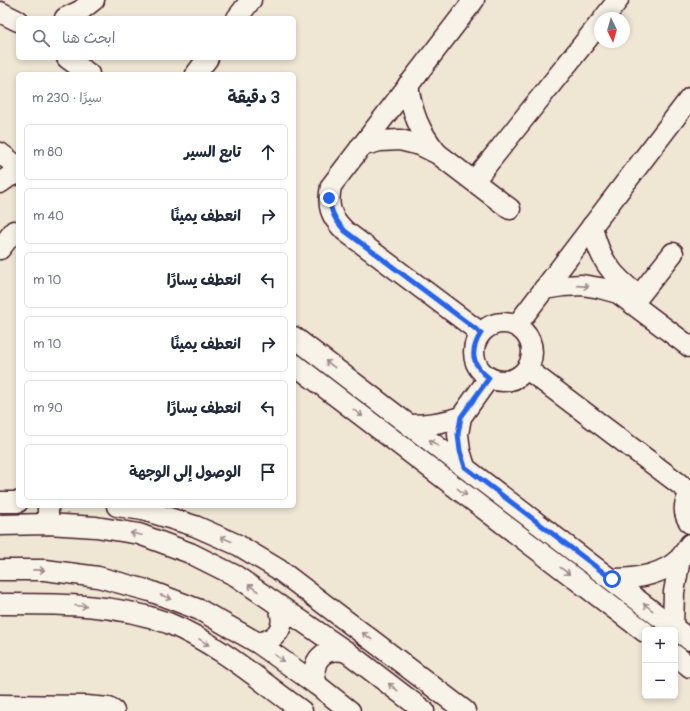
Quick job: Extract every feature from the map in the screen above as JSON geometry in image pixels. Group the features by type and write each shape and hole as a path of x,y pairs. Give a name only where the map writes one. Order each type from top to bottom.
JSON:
{"street":[{"path":"69,16 80,11 95,0"},
{"path":"90,16 95,0"},
{"path":"239,16 251,0"},
{"path":"474,0 331,186 329,198 330,210 336,222 359,242 481,333"},
{"path":"609,12 618,0"},
{"path":"474,181 594,31"},
{"path":"71,60 87,68"},
{"path":"198,72 206,60"},
{"path":"408,85 411,104 417,122 426,139 438,154"},
{"path":"516,326 592,226 684,118 690,98"},
{"path":"361,146 380,140 400,140 420,145 438,154 510,208"},
{"path":"0,153 16,165"},
{"path":"592,226 596,243 603,259 613,274 639,296 690,333"},
{"path":"0,249 11,229"},
{"path":"639,296 672,253"},
{"path":"544,289 582,285 618,293 690,348"},
{"path":"504,323 516,326 527,335 532,348 530,362 527,369 517,378 510,381 496,381 489,378 481,372 475,363 473,352 475,342 481,333 491,325 504,323"},
{"path":"296,339 690,640"},
{"path":"296,366 642,630"},
{"path":"527,369 690,493 685,504 684,511 690,523"},
{"path":"465,467 460,451 458,434 461,417 489,378"},
{"path":"409,425 444,423 461,417"},
{"path":"0,502 16,502"},
{"path":"130,508 143,510 195,526 238,545 278,568 465,711"},
{"path":"0,525 48,515 96,527 139,534 190,553 236,576 347,652 424,711"},
{"path":"612,579 630,579 648,576 664,569 685,551"},
{"path":"673,626 674,592 685,551"},
{"path":"0,570 45,570 98,577 150,591 200,610 258,643 317,685 350,711"},
{"path":"0,604 79,605 118,610 141,615 168,624 199,638 229,657 302,711"},
{"path":"258,643 266,642 274,637 279,630 282,622 282,613 278,605"},
{"path":"317,685 314,676 315,666 320,657 328,652 337,650 347,652"},
{"path":"678,657 690,667"},
{"path":"0,705 86,706 109,708 114,711"}],"route":[{"path":"329,198 330,210 336,222 345,231 481,333 475,342 473,352 475,363 481,372 489,378 461,417 458,434 460,451 465,467 612,579"}]}
